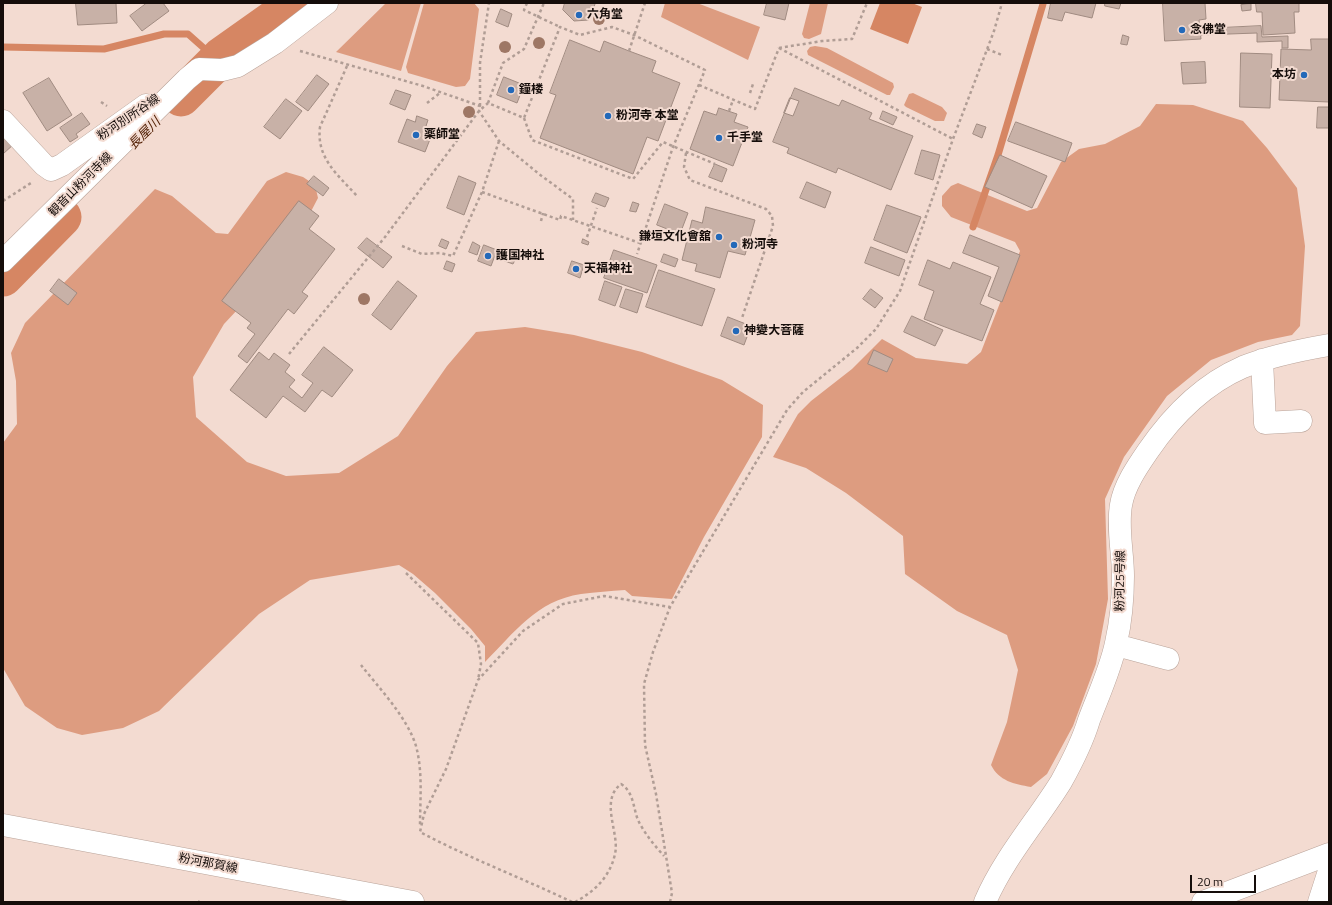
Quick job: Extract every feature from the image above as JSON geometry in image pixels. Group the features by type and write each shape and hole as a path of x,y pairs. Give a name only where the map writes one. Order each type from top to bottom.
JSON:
{"street":[{"name":"粉河別所谷線","path":"51,170 62,165 157,98 176,91 187,78 199,69 222,70 238,66 275,43 327,3"},
{"name":"観音山粉河寺線","path":"3,261 176,91"},
{"path":"3,121 44,165 51,170"},
{"name":"粉河25号線","path":"984,902 1026,831 1061,781 1088,724 1116,645 1121,613 1123,575 1119,516 1121,502 1134,471 1155,440 1197,396 1215,382 1242,368 1262,360 1329,345"},
{"path":"1262,360 1265,423 1301,421"},
{"path":"1116,645 1168,659"},
{"name":"粉河那賀線","path":"3,825 413,902"},
{"path":"1204,902 1227,898 1284,871 1329,854"},
{"path":"1319,902 1329,871"}],"path":[{"path":"489,3 480,63 480,111 499,141 539,174 573,199 573,220"},
{"path":"527,3 524,10 580,35 612,28 634,35 705,70 673,146 637,254"},
{"path":"289,354 386,237 480,111 488,103 503,63 524,49 544,3"},
{"path":"629,51 645,3"},
{"path":"779,48 822,41 852,39 867,3"},
{"path":"670,902 672,893 656,794 645,745 644,684 653,652 670,607 787,410 803,392 857,348 876,329 900,291 953,139 987,49 1002,3"},
{"path":"560,27 524,118 532,140 633,179 663,142 715,164"},
{"path":"275,43 347,66 441,92 480,106"},
{"path":"699,85 755,109 779,48"},
{"path":"779,48 953,139"},
{"path":"987,49 1002,55"},
{"path":"347,66 320,127 319,137 320,148 326,161 358,196"},
{"path":"750,93 753,84"},
{"path":"427,103 441,92"},
{"path":"729,111 733,100"},
{"path":"488,103 524,118"},
{"path":"402,246 422,254 440,253 453,256 482,192 499,141"},
{"path":"686,152 684,167 690,180 766,209 772,216 773,226 742,318"},
{"path":"3,201 51,170"},
{"path":"482,192 560,220 561,216 640,243"},
{"path":"587,237 597,208"},
{"path":"541,221 543,213"},
{"path":"406,573 478,643 481,664 478,680 446,769 424,814 420,832"},
{"path":"478,680 523,631 563,604 604,596 670,607"},
{"path":"361,665 400,716 415,745 419,765 420,832"},
{"path":"420,832 455,851 503,870 574,902 590,894 610,869 615,853 611,806 612,795 616,788 621,784 626,788 632,799 638,821 655,846 665,857"}],"shaded area":[{"path":"386,3 421,3 401,71 336,52"},
{"path":"424,3 474,3 479,9 470,79 465,86 456,87 408,73 406,67"},
{"path":"665,3 697,3 760,27 748,60 661,17"},
{"path":"810,3 828,3 821,34 809,39 804,38 802,34"},
{"path":"880,3 912,3 922,7 908,44 870,29"},
{"path":"815,46 827,48 893,83 894,87 890,95 887,95 808,55 807,51 810,47"},
{"path":"913,93 942,107 947,113 944,121 935,121 906,107 904,105 909,94"},
{"path":"1156,104 1193,105 1243,121 1267,148 1297,188 1305,246 1300,326 1292,335 1258,342 1211,360 1167,396 1124,457 1105,499 1108,599 1096,664 1073,726 1047,774 1031,787 1025,786 1008,781 998,775 991,765 1007,722 1018,670 1007,635 957,611 905,574 903,536 846,493 806,468 773,457 798,414 811,401 852,369 882,339 916,358 967,364 981,352 1020,251 1015,242 951,217 942,206 942,196 951,186 958,183 1027,211 1037,208 1061,162 1079,149 1105,144 1140,126"},
{"path":"286,172 303,177 315,185 318,198 306,221 269,276 224,324 193,377 196,417 247,462 286,476 339,473 398,436 447,366 476,332 525,327 574,335 642,352 722,380 763,405 762,437 704,537 672,599 632,596 625,590 581,594 565,598 551,603 527,619 485,662 485,646 471,629 435,593 413,574 399,565 310,580 259,614 159,711 123,728 82,735 57,728 25,706 3,668 3,443 17,424 16,381 11,353 25,323 155,189 172,196 216,233 228,234 267,181"}],"building":[{"path":"76,3 116,3 117,23 78,25"},
{"path":"147,3 163,3 169,11 142,31 130,16"},
{"name":"六角堂","path":"565,3 595,4 589,20 574,21 563,10"},
{"path":"767,3 789,3 785,20 764,15"},
{"path":"1051,3 1096,3 1092,18 1065,12 1062,21 1048,18"},
{"path":"1105,3 1121,3 1119,9 1105,6"},
{"name":"念佛堂","path":"1163,3 1205,3 1206,19 1199,20 1201,39 1165,41"},
{"path":"1256,3 1299,3 1299,12 1294,12 1295,33 1263,35 1262,12 1257,12"},
{"path":"1251,4 1251,10 1242,11 1241,5"},
{"path":"501,9 512,14 508,27 496,22"},
{"path":"1261,26 1262,37 1288,36 1288,48 1282,48 1282,41 1257,42 1257,33 1201,35 1201,29"},
{"path":"1123,35 1129,37 1127,45 1121,44"},
{"name":"本坊","path":"1311,39 1329,39 1329,102 1279,100 1281,49 1311,50"},
{"name":"粉河寺 本堂","path":"570,40 600,52 604,41 656,61 652,72 680,83 658,141 647,137 633,174 540,138 556,95 550,93"},
{"path":"1241,53 1272,54 1270,108 1240,107"},
{"path":"1205,62 1206,83 1183,84 1181,63"},
{"path":"317,75 329,84 308,111 296,102"},
{"name":"鐘楼","path":"504,77 524,85 517,103 497,95"},
{"path":"49,78 72,115 47,131 23,93"},
{"path":"795,88 839,106 842,100 872,113 869,119 913,136 891,190 838,168 836,173 787,153 789,148 773,142"},
{"path":"396,90 411,95 405,110 390,104"},
{"path":"790,98 799,101 793,116 784,113"},
{"path":"286,99 302,111 280,139 264,127"},
{"path":"1318,107 1329,107 1329,128 1317,128"},
{"name":"千手堂","path":"719,108 737,114 734,122 748,127 733,166 690,149 704,111 716,115"},
{"path":"883,111 897,117 893,125 880,119"},
{"path":"82,113 90,124 76,134 78,137 70,142 60,128"},
{"name":"薬師堂","path":"417,116 428,120 426,126 434,129 425,152 398,142 407,119 415,122"},
{"path":"1016,122 1072,143 1065,162 1008,141"},
{"path":"977,124 986,127 982,138 973,134"},
{"path":"3,132 14,144 3,154"},
{"path":"922,150 940,155 933,180 915,174"},
{"path":"1000,155 1047,176 1032,208 985,187"},
{"path":"715,164 727,169 722,182 709,177"},
{"path":"314,176 329,188 323,196 307,184"},
{"path":"459,176 476,183 464,215 447,208"},
{"path":"807,182 831,192 825,208 800,198"},
{"path":"596,193 609,198 605,207 592,202"},
{"path":"299,201 319,216 309,229 335,249 302,292 308,296 294,314 288,309 247,363 238,356 255,334 247,328 251,323 222,301"},
{"path":"633,202 639,204 636,212 630,211"},
{"path":"665,204 688,213 680,234 657,225"},
{"path":"887,205 921,217 907,253 874,240"},
{"name":"鎌垣文化會舘","path":"706,207 755,220 745,255 728,251 720,278 695,271 697,264 682,260 692,220 702,223"},
{"path":"970,235 1020,255 1002,302 988,296 999,267 963,253"},
{"path":"367,238 392,257 383,268 358,248"},
{"path":"442,239 449,242 446,249 439,246"},
{"path":"583,239 589,242 588,245 582,243"},
{"path":"473,242 480,246 477,255 469,252"},
{"name":"護国神社","path":"484,245 497,250 491,266 478,261"},
{"path":"871,247 905,260 899,276 865,263"},
{"path":"614,250 657,265 647,293 604,278"},
{"path":"504,254 516,258 513,264 502,260"},
{"path":"664,254 678,259 675,267 661,262"},
{"path":"928,260 950,269 953,262 991,277 980,304 994,310 982,341 924,319 934,291 919,285"},
{"path":"447,261 455,264 452,272 444,269"},
{"name":"天福神社","path":"572,261 584,265 580,278 568,273"},
{"path":"659,270 715,289 702,326 646,307"},
{"path":"59,279 77,293 68,305 50,291"},
{"path":"398,281 417,296 391,330 372,315"},
{"path":"605,281 622,287 615,306 599,300"},
{"path":"626,289 643,294 637,313 620,307"},
{"path":"871,289 883,298 875,308 863,299"},
{"path":"912,316 943,330 935,346 904,332"},
{"name":"神變大菩薩","path":"728,317 751,326 744,345 721,336"},
{"path":"324,347 353,370 332,397 322,390 305,412 283,396 266,418 230,390 259,352 269,360 274,353 290,365 285,372 295,380 289,387 302,398 313,383 302,375"},
{"path":"874,350 893,359 887,372 868,364"}],"waterway":[{"name":"長屋川","path":"181,97 221,57 297,3"},
{"path":"973,227 998,155 1043,4"},
{"path":"3,47 104,49 164,34 188,34 206,50 221,57"},
{"name":"長屋川","path":"3,277 62,217"}],"place":[{"name":"六角堂","path":"579,15"},
{"name":"念佛堂","path":"1182,30"},
{"name":"本坊","path":"1304,75"},
{"name":"鐘楼","path":"511,90"},
{"name":"粉河寺 本堂","path":"608,116"},
{"name":"薬師堂","path":"416,135"},
{"name":"千手堂","path":"719,138"},
{"name":"鎌垣文化會舘","path":"719,237"},
{"name":"粉河寺","path":"734,245"},
{"name":"護国神社","path":"488,256"},
{"name":"天福神社","path":"576,269"},
{"name":"神變大菩薩","path":"736,331"}]}
